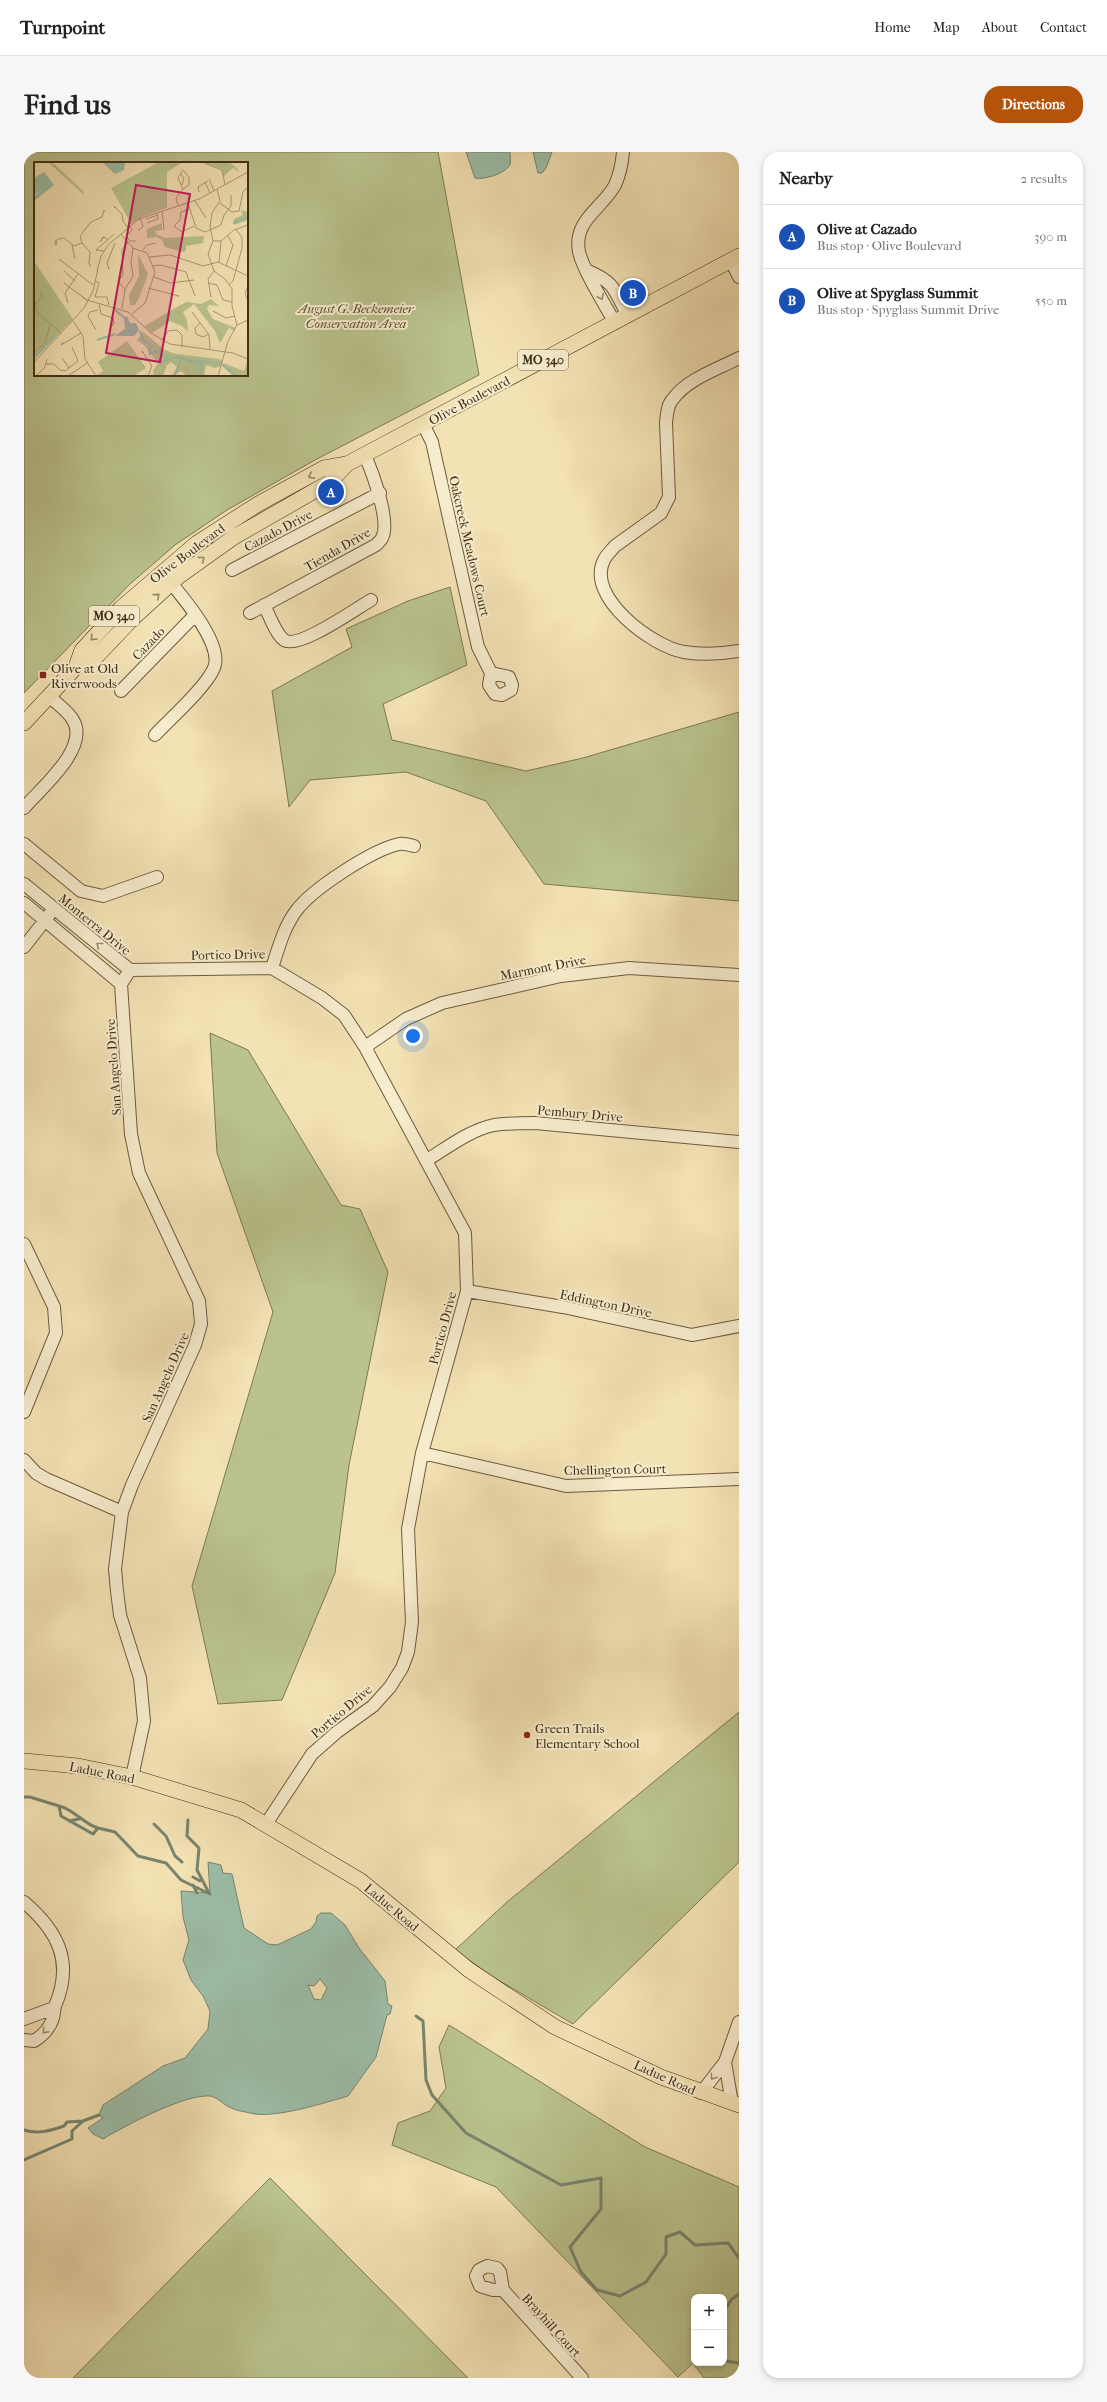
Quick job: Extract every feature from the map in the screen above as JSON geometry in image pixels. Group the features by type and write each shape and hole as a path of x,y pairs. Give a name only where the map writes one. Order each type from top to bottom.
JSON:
{"main road":[{"name":"Olive Boulevard","path":"76,667 82,650 121,608 161,572 197,543 258,504 324,468 347,464 365,456 735,258"},
{"name":"Olive Boulevard","path":"26,718 76,667 94,658 132,619 171,583 234,536 330,482 347,464"},
{"name":"Ladue Road","path":"24,1761 78,1766 132,1777 241,1810 361,1881 469,1970 555,2027 661,2077 701,2093 736,2104"}],"street":[{"path":"614,323 580,252 580,231 584,220 615,184 621,168 623,152"},
{"path":"735,258 739,277"},
{"path":"588,271 604,278 611,284 628,316"},
{"path":"739,358 692,383 672,399 667,410 666,422 669,497 661,514 615,546 603,561 602,576 604,590 617,611 662,645 683,652 704,654 739,651"},
{"name":"Oakcreek Meadows Court","path":"424,424 432,442 478,647 491,673"},
{"name":"Tienda Drive","path":"250,613 376,545 383,537 384,527 380,493 365,456"},
{"name":"Cazado Drive","path":"232,570 380,493"},
{"path":"155,735 208,678 215,666 215,654 209,637 195,615 161,572"},
{"path":"264,605 280,636 284,640 291,642 309,637 371,600"},
{"name":"Cazado","path":"121,691 195,615"},
{"path":"24,808 70,756 78,738 73,719 49,696"},
{"path":"272,968 278,948 295,912 307,900 339,875 381,850 401,843 414,846"},
{"path":"24,844 82,890 103,896 158,877"},
{"name":"Monterra Drive","path":"24,884 130,970 154,970"},
{"path":"24,903 121,984 130,970"},
{"path":"24,947 54,909"},
{"name":"Portico Drive","path":"154,970 272,968 322,998 344,1015 365,1047 428,1160 465,1233 467,1291 422,1453 408,1529 412,1622 408,1652 402,1668 390,1687 373,1706 337,1732 312,1754 266,1824"},
{"name":"Marmont Drive","path":"365,1047 394,1026 442,1003 561,976 629,968 739,975"},
{"name":"San Angelo Drive","path":"121,984 131,1134 137,1162 142,1180 199,1302 201,1324 197,1340 132,1485 122,1512 115,1569 117,1591 120,1615 140,1678 144,1721 132,1777"},
{"name":"Pembury Drive","path":"428,1160 469,1134 493,1125 512,1123 535,1123 739,1142"},
{"path":"24,1244 54,1307 56,1333 24,1412"},
{"name":"Eddington Drive","path":"467,1291 563,1307 692,1335 739,1326"},
{"name":"Chellington Court","path":"422,1453 566,1486 739,1479"},
{"path":"24,1460 36,1473 46,1479 122,1512"},
{"path":"24,1902 54,1934 63,1960 63,1985 54,2008 54,2018 44,2033 34,2041 24,2040"},
{"path":"24,2019 54,2008"},
{"path":"701,2093 725,2062 739,2022"},
{"path":"725,2062 736,2104"},
{"name":"Brayhill Court","path":"503,2290 582,2378"}],"green space":[{"name":"August G. Beckemeier Conservation Area","path":"24,152 438,152 479,375 315,460 227,510 175,545 130,584 24,693"},
{"path":"450,587 467,665 383,704 392,740 526,771 583,758 739,712 739,901 544,884 486,801 406,772 310,780 289,807 272,691 352,647 346,629 408,601"},
{"path":"210,1033 248,1050 341,1205 360,1209 388,1272 349,1465 335,1573 282,1700 218,1704 192,1586 273,1312 217,1153"},
{"path":"739,1712 739,1862 573,2024 493,1977 455,1950 507,1902"},
{"path":"449,2025 645,2147 739,2187 739,2378 704,2378 695,2366 727,2366 727,2294 691,2294 691,2365 678,2377 496,2187 392,2145 398,2123 430,2111 446,2088 439,2047"},
{"path":"270,2178 468,2378 73,2378"}],"shaded area":[{"path":"466,152 510,152 510,165 494,176 475,178"},
{"path":"533,152 552,152 546,168 542,173 538,173"},
{"path":"208,1862 221,1865 223,1873 232,1874 244,1928 268,1944 277,1945 311,1929 316,1922 317,1916 321,1913 331,1913 345,1925 359,1948 385,1981 388,2004 392,2006 390,2014 387,2015 376,2057 348,2096 302,2109 265,2114 255,2114 235,2110 218,2099 210,2096 199,2097 171,2105 126,2126 103,2139 93,2134 88,2128 103,2118 99,2115 103,2105 163,2066 185,2058 208,2029 210,2011 203,1996 191,1980 183,1960 189,1940 183,1917 181,1891 210,1893","holes":["320,1979 327,1988 321,2000 314,1999 308,1985 314,1986"]}],"waterway":[{"path":"24,1797 30,1797 59,1806 61,1816 93,1834 98,1828 115,1832 138,1856 166,1863 181,1880 210,1894"},
{"path":"59,1806 69,1810 98,1828"},
{"path":"69,1821 79,1819"},
{"path":"188,1820 187,1836 199,1848 197,1870 209,1893"},
{"path":"154,1824 166,1836 175,1856 182,1862"},
{"path":"193,1877 200,1881"},
{"path":"193,1885 197,1893"},
{"path":"416,2016 423,2021 426,2080 432,2095 466,2133 561,2185 601,2178 601,2209 570,2247 581,2272 597,2290 620,2296 646,2282 666,2254 666,2237 680,2232 695,2245 728,2243 739,2258"},
{"path":"24,2160 72,2139 72,2131 83,2121 99,2115"},
{"path":"24,2130 34,2132 44,2131 64,2126 67,2122 83,2121"},
{"path":"727,2306 732,2299 739,2294"},
{"path":"727,2361 739,2363"}],"place":[{"name":"Olive at Spyglass Summit","path":"633,293"},
{"name":"Olive at Cazado","path":"331,492"},
{"name":"Olive at Old Riverwoods","path":"43,675"},
{"name":"Green Trails Elementary School","path":"527,1735"}]}
